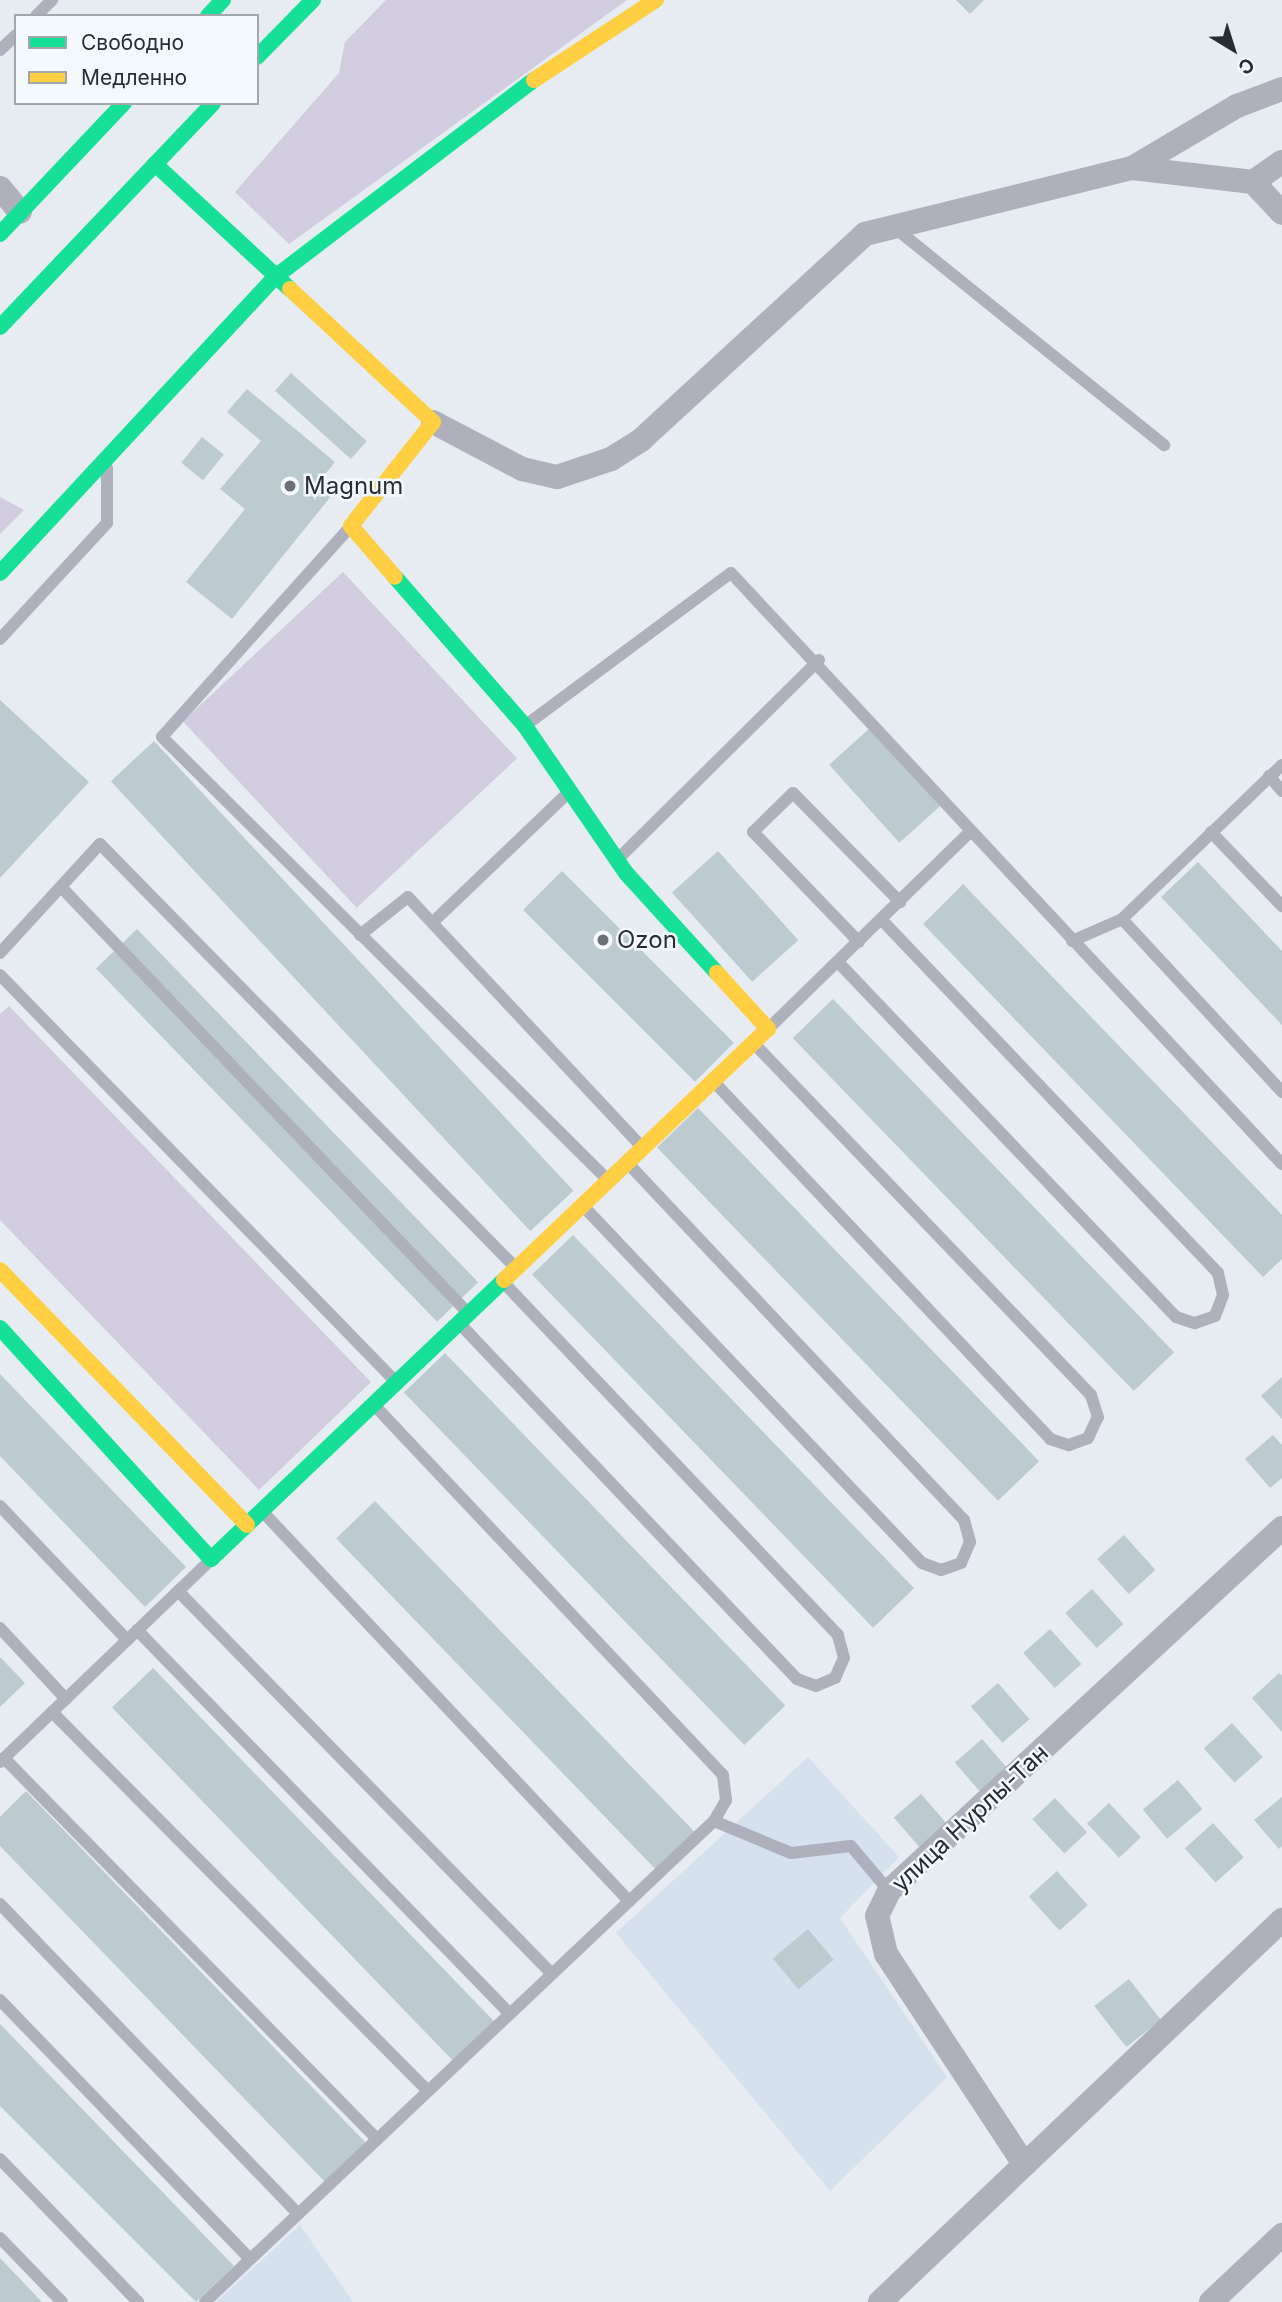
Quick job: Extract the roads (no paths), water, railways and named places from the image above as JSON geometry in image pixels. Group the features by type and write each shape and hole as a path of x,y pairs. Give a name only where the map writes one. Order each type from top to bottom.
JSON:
{"main road":[{"path":"210,14 223,0"},
{"path":"259,55 313,0"},
{"path":"0,573 275,277 524,86 656,0"},
{"path":"0,234 122,105"},
{"path":"0,327 211,105"},
{"path":"0,1328 211,1559 768,1029 617,860 572,790 525,726 351,526 433,422 156,164"},
{"path":"0,1270 247,1525"}],"street":[{"path":"433,422 522,469 557,477 611,459 641,440 865,234 889,224 1132,168 1237,106 1282,89"},
{"path":"1253,182 1282,162"},
{"path":"1132,168 1253,182 1282,213"},
{"path":"0,188 20,212"},
{"name":"улица Нурлы-Тан","path":"1024,2164 886,1954 877,1916 889,1891 1282,1528"},
{"path":"880,2302 1282,1920"},
{"path":"1211,2302 1282,2235"}],"lane":[{"path":"38,14 52,0"},
{"path":"0,50 14,36"},
{"path":"889,224 1164,445"},
{"path":"0,639 107,523 107,458"},
{"path":"351,526 162,737 609,1181"},
{"path":"525,726 731,573 819,660 970,833 1282,1164"},
{"path":"617,860 819,660"},
{"path":"1072,942 1122,919 1282,765"},
{"path":"1269,776 1282,791"},
{"path":"433,922 572,790"},
{"path":"859,942 753,832 793,793 900,902"},
{"path":"1211,832 1282,906"},
{"path":"768,1029 970,833"},
{"path":"0,953 100,844 516,1268"},
{"path":"62,888 797,1679 816,1686 835,1678 844,1658 838,1635 502,1282"},
{"path":"360,935 408,897 643,1148"},
{"path":"1122,919 1282,1092"},
{"path":"838,962 1176,1317 1195,1323 1215,1316 1223,1295 1218,1273 882,920"},
{"path":"0,975 396,1382"},
{"path":"713,1081 1050,1439 1069,1445 1088,1438 1098,1417 1091,1395 753,1043"},
{"path":"583,1206 922,1563 941,1570 961,1563 970,1542 964,1520 628,1163"},
{"path":"205,2302 714,1821 726,1800 723,1775 373,1404"},
{"path":"0,1506 127,1640"},
{"path":"262,1511 629,1901"},
{"path":"211,1559 2,1760 377,2139"},
{"path":"178,1591 552,1974"},
{"path":"0,1628 66,1699"},
{"path":"137,1630 510,2014"},
{"path":"52,1712 428,2091"},
{"path":"714,1821 791,1853 850,1846 889,1891"},
{"path":"0,1904 299,2214"},
{"path":"0,2000 250,2259"},
{"path":"0,2159 138,2302"},
{"path":"0,2238 62,2302"}],"place":[{"name":"Magnum","path":"290,486"},
{"name":"Ozon","path":"603,940"}]}
